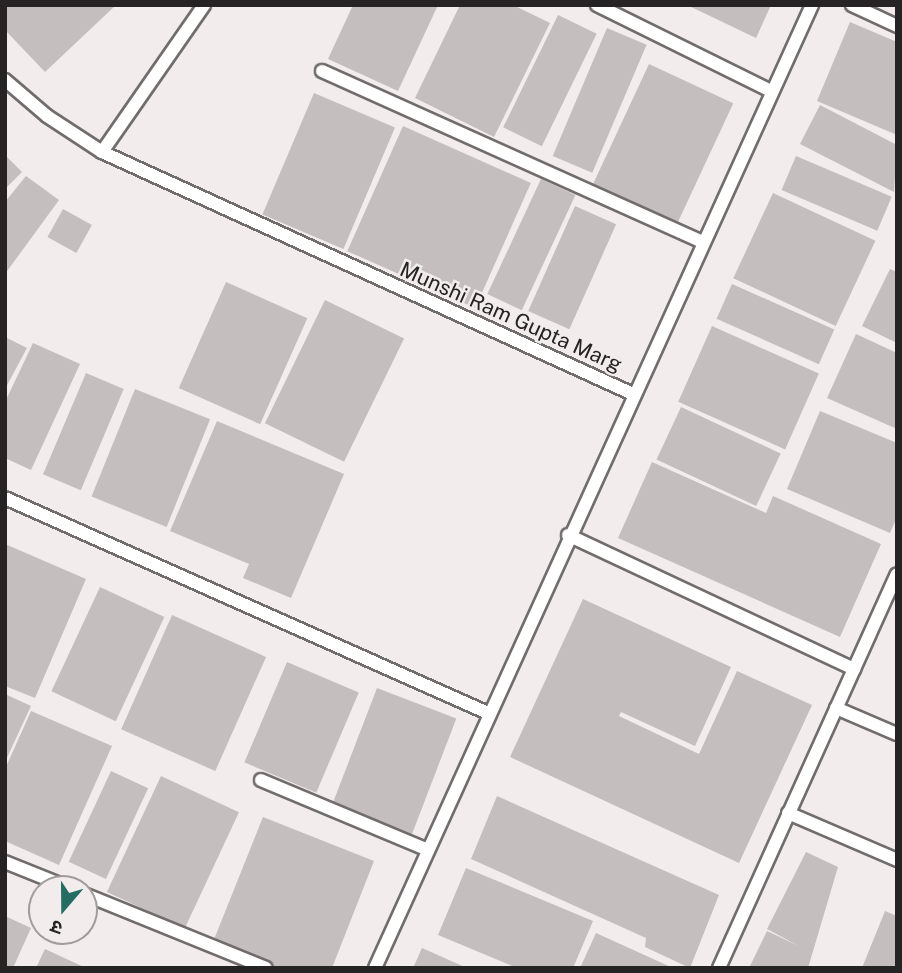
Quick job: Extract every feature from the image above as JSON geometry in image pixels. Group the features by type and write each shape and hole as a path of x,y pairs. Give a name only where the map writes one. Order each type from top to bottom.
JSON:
{"lane":[{"path":"102,152 204,5"},
{"path":"597,5 771,91"},
{"path":"633,394 812,5"},
{"path":"852,5 897,26"},
{"path":"322,71 703,242"},
{"name":"Munshi Ram Gupta Marg","path":"5,80 47,116 102,152 633,394 375,968"},
{"path":"5,498 488,713"},
{"path":"568,534 855,669"},
{"path":"719,968 897,574"},
{"path":"836,708 897,734"},
{"path":"261,779 428,850"},
{"path":"788,813 897,860"},
{"path":"5,862 37,875"},
{"path":"98,900 266,968"}],"building":[{"path":"5,5 116,5 45,72 5,30"},
{"path":"353,5 438,5 398,91 328,59"},
{"path":"460,5 513,5 550,23 494,137 415,98"},
{"path":"687,5 771,5 756,38"},
{"path":"558,15 597,34 542,146 503,127"},
{"path":"850,22 897,42 897,135 817,101"},
{"path":"607,28 647,45 592,173 553,156"},
{"path":"649,64 733,103 678,223 593,184"},
{"path":"314,93 395,127 343,249 262,215"},
{"path":"820,105 897,145 894,192 800,144"},
{"path":"403,126 531,183 475,308 347,251"},
{"path":"5,155 22,172 5,189"},
{"path":"796,156 892,197 877,231 782,190"},
{"path":"26,176 59,200 5,274 5,202"},
{"path":"541,179 575,195 522,310 487,294"},
{"path":"773,193 875,241 836,326 733,278"},
{"path":"575,206 616,224 569,329 528,311"},
{"path":"63,209 92,225 76,253 47,237"},
{"path":"890,269 897,272 897,343 862,326"},
{"path":"226,282 307,318 260,424 179,388"},
{"path":"732,284 834,330 819,364 717,319"},
{"path":"325,300 404,339 344,462 265,423"},
{"path":"712,326 819,374 785,449 678,402"},
{"path":"856,334 897,353 897,429 827,398"},
{"path":"5,337 27,348 5,389"},
{"path":"33,343 80,364 31,470 5,458 5,402"},
{"path":"86,373 124,389 81,490 43,474"},
{"path":"135,389 210,419 167,527 92,497"},
{"path":"681,407 781,453 756,506 656,460"},
{"path":"820,411 897,443 897,517 890,533 787,489"},
{"path":"217,421 344,474 291,598 243,578 249,564 170,531"},
{"path":"652,462 766,513 773,496 881,544 840,637 618,538"},
{"path":"5,544 86,579 35,698 5,686"},
{"path":"100,587 164,617 116,721 51,691"},
{"path":"583,599 731,667 695,746 621,712 619,716 699,754 737,671 812,705 739,863 510,757"},
{"path":"172,615 266,657 215,771 121,729"},
{"path":"287,662 359,692 316,793 244,762"},
{"path":"377,688 456,718 412,834 333,804"},
{"path":"5,694 31,706 5,762"},
{"path":"31,711 112,746 59,865 5,841 5,769"},
{"path":"111,771 148,788 106,879 69,862"},
{"path":"161,776 239,812 185,928 107,892"},
{"path":"497,796 719,895 690,968 645,947 646,938 471,859"},
{"path":"263,817 374,861 332,968 278,968 213,942"},
{"path":"806,852 838,867 808,968 749,968 767,931 799,946 767,929"},
{"path":"466,868 593,921 573,968 517,968 438,935"},
{"path":"885,911 897,916 897,968 862,968"},
{"path":"5,916 28,927 28,935 13,968 5,968"},
{"path":"596,933 673,968 580,968"},
{"path":"422,948 467,968 413,968"},
{"path":"45,949 86,968 36,968"}]}
